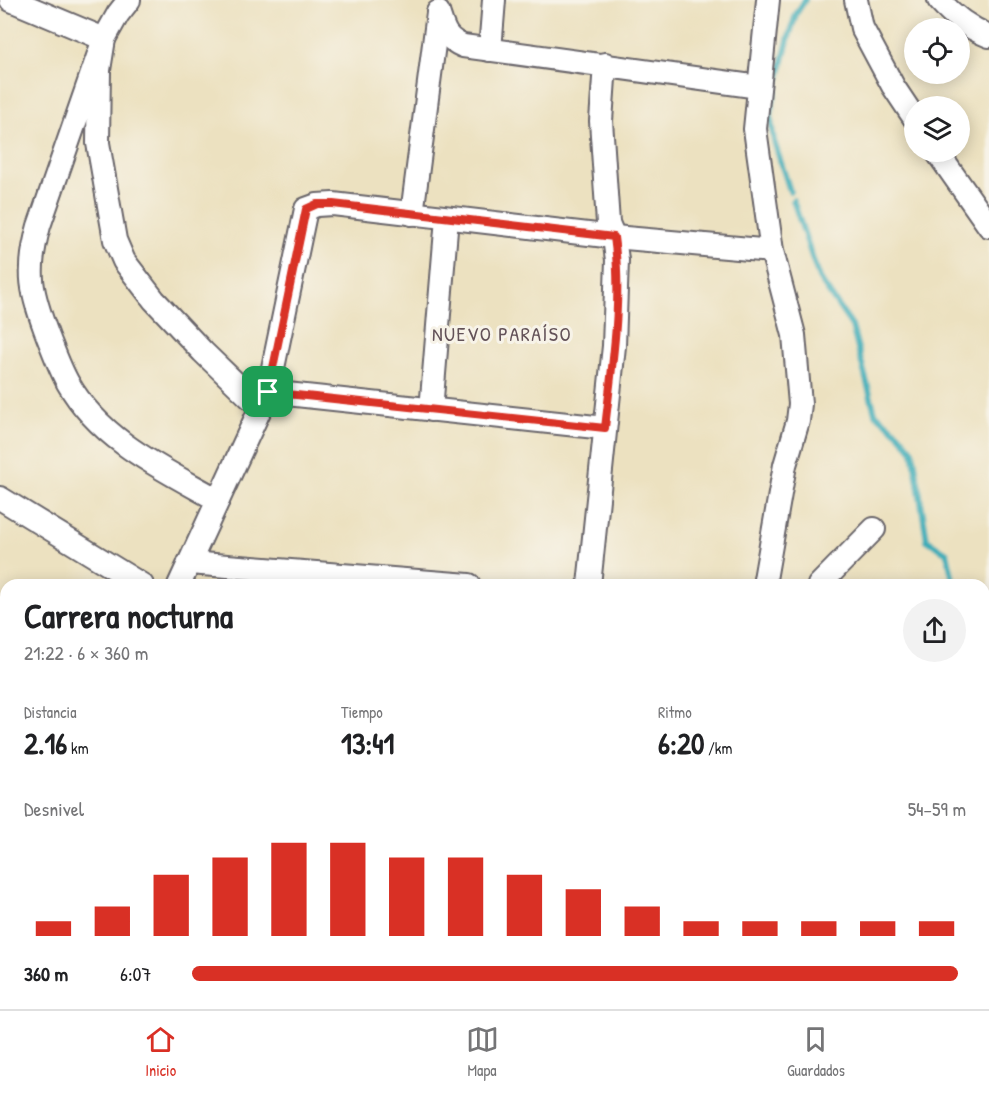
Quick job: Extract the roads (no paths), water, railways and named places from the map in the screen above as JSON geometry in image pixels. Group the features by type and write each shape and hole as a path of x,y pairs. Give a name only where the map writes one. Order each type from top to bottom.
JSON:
{"street":[{"path":"11,0 104,39"},
{"path":"129,0 104,39 39,226 30,270 34,295 39,315 56,357 68,383 85,408 108,432 138,455 218,500"},
{"path":"490,50 494,0"},
{"path":"765,579 785,465 798,422 800,404 794,335 772,251 755,129 768,0"},
{"path":"856,0 862,28 904,102"},
{"path":"939,0 964,24 989,36"},
{"path":"439,6 445,33 453,41 463,46 759,87"},
{"path":"412,214 439,6"},
{"path":"104,39 99,70 98,143 115,240 124,261 154,300 203,352 264,400 431,410 605,428"},
{"path":"590,579 614,346 617,260 614,237 608,223 601,121 605,64"},
{"path":"944,162 989,226"},
{"path":"182,579 264,400 306,209 317,204 333,204 614,237 772,251"},
{"path":"431,410 447,218"},
{"path":"0,498 132,579"},
{"path":"825,579 874,529"},
{"path":"768,558 777,579"},
{"path":"189,563 393,579"}],"waterway":[{"path":"790,191 774,141 770,114 788,40 796,14 805,0"},
{"path":"793,200 819,278 852,326 875,413 898,433 913,451 927,540 947,553 953,579"}],"district":[{"name":"NUEVO PARAÍSO","path":"502,333"}]}
